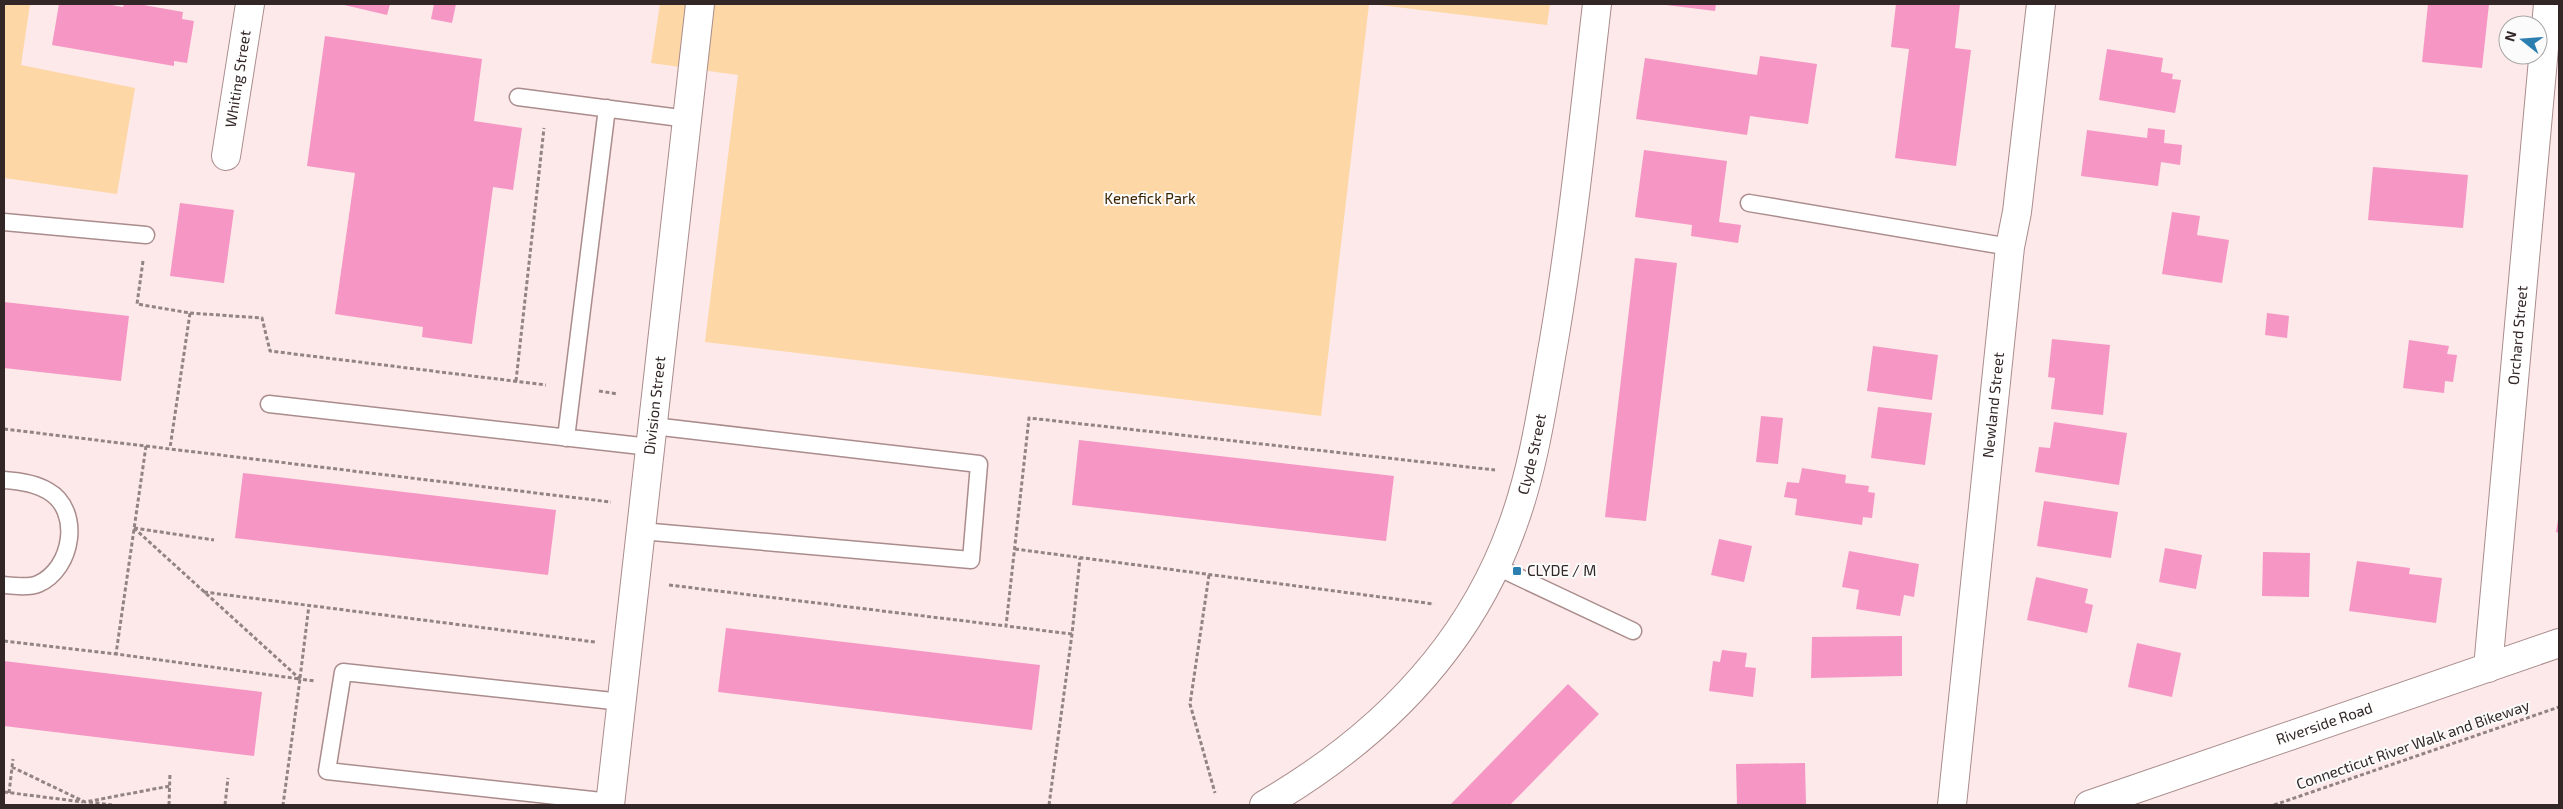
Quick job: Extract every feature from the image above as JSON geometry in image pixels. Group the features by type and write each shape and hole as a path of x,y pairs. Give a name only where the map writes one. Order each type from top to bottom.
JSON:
{"street":[{"name":"Whiting Street","path":"226,156 250,4"},
{"name":"Division Street","path":"610,804 700,4"},
{"name":"Clyde Street","path":"1264,805 1303,783 1340,756 1389,714 1447,647 1471,610 1495,566 1512,527 1522,494 1547,378 1564,284 1597,4"},
{"name":"Newland Street","path":"1952,805 2010,247 2018,212 2041,4"},
{"name":"Orchard Street","path":"2488,668 2548,4"},
{"name":"Riverside Road","path":"2089,805 2559,643"}],"lane":[{"path":"518,97 688,119"},
{"path":"566,438 607,108"},
{"path":"1749,203 2010,247"},
{"path":"4,222 146,235"},
{"path":"269,404 566,438 652,437 979,464 971,560 643,518"},
{"path":"4,480 28,482 49,491 64,505 71,523 66,548 57,569 38,584 4,585"},
{"path":"1495,566 1633,631"},
{"path":"610,804 327,771 343,672 622,702"}],"path":[{"path":"516,381 547,100"},
{"path":"146,235 137,304 190,313 262,318 270,350 618,394"},
{"path":"170,448 190,313"},
{"path":"1006,626 1030,418 1496,470"},
{"path":"4,429 170,448 643,518"},
{"path":"116,654 146,446"},
{"path":"134,528 214,540"},
{"path":"134,528 300,679"},
{"path":"1015,549 1434,604"},
{"path":"1049,805 1072,634 1080,558"},
{"path":"1209,575 1190,704 1215,793"},
{"path":"669,585 1072,634"},
{"path":"204,592 628,646"},
{"path":"283,805 310,605"},
{"path":"4,641 300,679"},
{"name":"Connecticut River Walk and Bikeway","path":"2274,805 2559,707"},
{"path":"9,793 14,759"},
{"path":"12,767 85,802 170,786"},
{"path":"169,805 170,773"},
{"path":"225,805 228,778"},
{"path":"4,792 112,805"}],"green space":[{"path":"4,4 30,4 21,65 135,88 117,194 4,178"},
{"name":"Kenefick Park","path":"660,4 1369,4 1321,416 705,342 738,75 651,63"},
{"path":"1371,4 1550,4 1547,25"}],"building":[{"path":"59,4 106,4 123,7 124,4 138,4 183,12 182,19 194,21 187,63 174,61 174,66 52,45"},
{"path":"340,4 390,4 387,15"},
{"path":"434,4 456,4 452,23 431,19"},
{"path":"1658,4 1716,4 1715,11"},
{"path":"1896,4 1960,4 1955,48 1971,50 1956,166 1895,158 1909,49 1891,47"},
{"path":"2428,4 2489,4 2482,68 2422,62"},
{"path":"325,36 482,59 474,121 522,128 513,190 493,187 472,344 422,337 423,327 335,314 355,173 307,166"},
{"path":"2107,49 2163,58 2161,72 2173,74 2172,79 2181,80 2175,113 2099,100"},
{"path":"1760,56 1817,64 1808,124 1750,116 1747,135 1636,119 1645,58 1757,75"},
{"path":"2148,128 2165,130 2164,143 2182,145 2180,165 2161,162 2158,186 2081,176 2087,130 2147,138"},
{"path":"1644,150 1727,161 1719,222 1741,225 1738,243 1691,236 1692,225 1635,217"},
{"path":"2373,167 2468,175 2463,228 2368,220"},
{"path":"180,203 234,210 224,283 170,276"},
{"path":"2172,212 2200,216 2197,235 2229,240 2222,283 2162,274"},
{"path":"1635,258 1677,263 1646,521 1605,517"},
{"path":"4,302 129,316 121,381 4,368"},
{"path":"2267,313 2289,316 2287,338 2265,335"},
{"path":"2052,339 2110,345 2103,415 2051,409 2055,378 2048,377"},
{"path":"2409,340 2449,346 2447,354 2457,355 2453,382 2445,381 2444,393 2403,388"},
{"path":"1873,346 1938,355 1932,400 1867,391"},
{"path":"1878,407 1932,413 1925,465 1871,458"},
{"path":"1761,416 1783,418 1778,464 1756,462"},
{"path":"2054,422 2127,433 2119,485 2035,472 2039,447 2050,448"},
{"path":"1079,440 1394,476 1386,541 1072,505"},
{"path":"1802,468 1846,475 1845,483 1869,486 1868,492 1875,493 1872,518 1863,517 1862,525 1795,515 1797,499 1784,497 1787,482 1799,483"},
{"path":"243,473 556,510 548,575 235,538"},
{"path":"2044,501 2118,512 2111,558 2037,546"},
{"path":"2559,520 2559,533 2556,532"},
{"path":"1719,539 1752,546 1744,582 1711,575"},
{"path":"2165,548 2202,555 2196,589 2159,582"},
{"path":"1849,551 1919,564 1914,597 1904,595 1900,616 1856,609 1859,590 1842,587"},
{"path":"2263,552 2310,553 2309,597 2262,596"},
{"path":"2357,561 2410,568 2409,574 2442,578 2436,623 2349,611"},
{"path":"2036,577 2088,589 2085,603 2093,605 2087,633 2027,620"},
{"path":"726,628 1040,665 1032,730 718,692"},
{"path":"1902,636 1902,676 1811,678 1812,637"},
{"path":"2137,643 2181,653 2172,697 2128,687"},
{"path":"1722,650 1747,653 1745,667 1756,668 1753,697 1709,691 1713,661 1720,662"},
{"path":"4,661 262,692 254,756 4,726"},
{"path":"1568,684 1599,714 1510,805 1450,805"},
{"path":"1805,763 1806,805 1737,805 1736,764"}],"place":[{"name":"CLYDE / M","path":"1517,571"}]}
